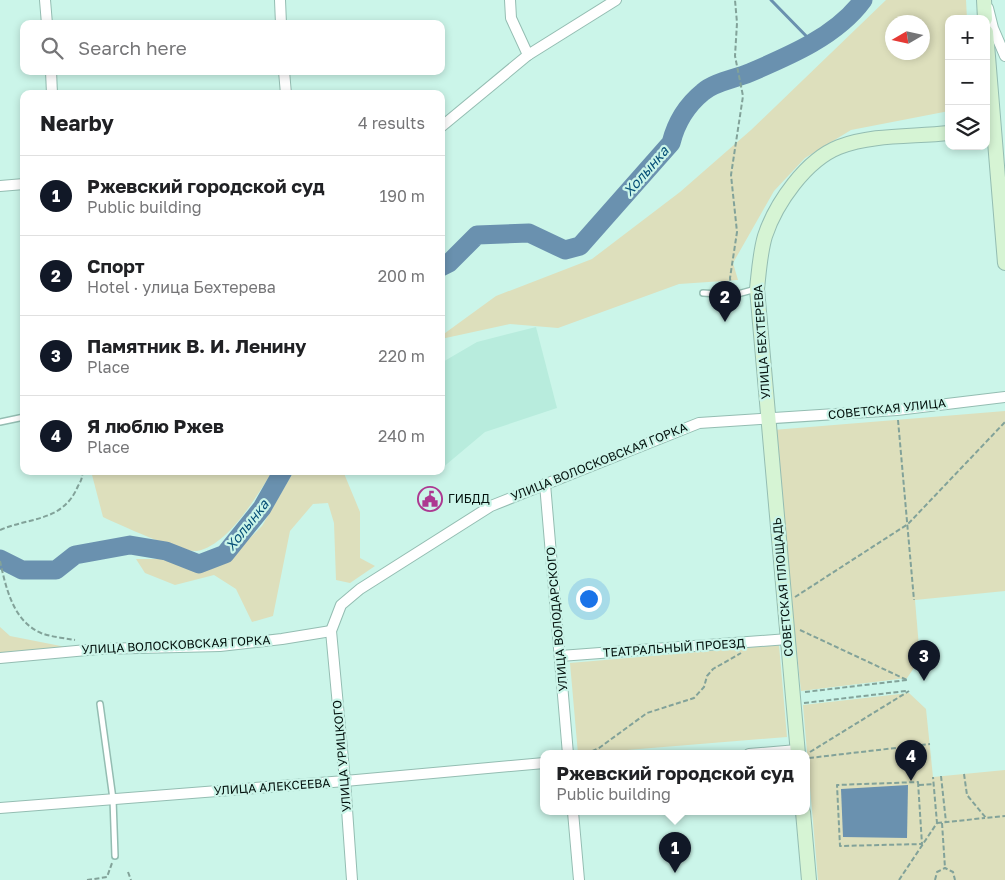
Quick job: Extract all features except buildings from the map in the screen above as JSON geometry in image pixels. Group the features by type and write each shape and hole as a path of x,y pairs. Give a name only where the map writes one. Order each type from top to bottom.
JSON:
{"street":[{"path":"45,0 47,20"},
{"path":"280,0 282,20"},
{"path":"510,0 511,18 528,55"},
{"path":"445,124 528,55 616,0"},
{"path":"985,0 985,15"},
{"path":"985,0 993,28 1005,56"},
{"path":"989,60 1005,263"},
{"path":"50,75 52,90"},
{"path":"284,75 286,90"},
{"name":"УЛИЦА БЕХТЕРЕВА","path":"768,420 757,289 765,235 785,197 798,179 814,163 838,147 864,141 945,132"},
{"path":"0,186 20,184"},
{"name":"СОВЕТСКАЯ УЛИЦА","path":"768,420 897,410 1005,397"},
{"name":"УЛИЦА ВОЛОСКОВСКАЯ ГОРКА","path":"0,658 98,649 220,646 331,631 341,605 360,589 491,506 699,423 768,420"},
{"name":"СОВЕТСКАЯ ПЛОЩАДЬ","path":"768,420 793,699 801,750"},
{"name":"УЛИЦА ВОЛОДАРСКОГО","path":"545,484 568,750"},
{"name":"УЛИЦА УРИЦКОГО","path":"331,631 352,880"},
{"name":"ТЕАТРАЛЬНЫЙ ПРОЕЗД","path":"560,656 788,639"},
{"name":"УЛИЦА АЛЕКСЕЕВА","path":"0,808 345,782 540,763"},
{"path":"573,815 579,880"},
{"path":"803,815 809,880"}],"lane":[{"path":"703,293 734,295 757,289"},
{"path":"0,422 20,418"},
{"path":"100,704 113,799 115,856"}],"path":[{"path":"734,295 730,278 737,232 731,175 743,96 740,89 735,56 737,23 735,0"},
{"path":"897,410 914,600"},
{"path":"790,600 908,524 1005,422"},
{"path":"0,530 51,514 75,494 83,475"},
{"path":"0,561 6,587 21,620 40,632 82,642 98,649"},
{"path":"786,624 907,680 793,699"},
{"path":"594,750 647,713 694,698 704,687 706,676 713,669 738,655 753,642"},
{"path":"793,699 909,691 809,750"},
{"path":"810,753 930,744"},
{"path":"964,774 967,796 986,818"},
{"path":"941,776 946,822"},
{"path":"900,880 937,823 933,777"},
{"path":"916,781 918,785 922,844 841,846 837,785 916,781"},
{"path":"918,785 934,784"},
{"path":"937,823 1005,816"},
{"path":"942,823 945,868"},
{"path":"87,880 107,877 115,856"},
{"path":"935,880 937,872 945,868"},
{"path":"945,868 954,872 955,880"},
{"path":"128,872 131,880"}],"shaded area":[{"path":"886,0 966,0 967,15 945,15 945,112 851,130 805,158 774,191 733,263 738,280 679,284 558,328 510,324 445,338 445,333 496,296 592,259 680,192 751,130"},
{"path":"536,327 557,408 485,432 445,466 445,361 477,342"},
{"path":"1005,411 1005,591 915,600 920,659 907,678 801,691 773,430"},
{"path":"92,475 270,475 231,530 209,547 197,551 178,548 103,517"},
{"path":"292,475 345,475 360,512 360,558 375,566 350,583 336,580 334,523 328,503 313,504 290,531 273,616 252,622 236,589 214,575 175,585 145,573 136,559 170,559 204,570 234,554 262,526"},
{"path":"0,627 10,636 81,650 0,657"},
{"path":"779,645 787,737 627,750 578,750 570,663"},
{"path":"909,693 926,709 933,777 1005,770 1005,880 818,880 810,787 810,750 807,750 803,705"}],"water":[{"path":"908,785 907,838 843,837 841,789"}],"waterway":[{"path":"771,0 813,43"},
{"name":"Холынка","path":"445,265 477,235 529,233 565,250 580,246 671,143 683,115 703,92 811,44 840,24 863,0"},
{"name":"Холынка","path":"0,559 22,570 56,570 75,555 130,545 166,551 199,564 225,554 262,508 281,475"}],"place":[{"name":"Спорт","path":"725,322"},
{"name":"ГИБДД","path":"430,499"},
{"name":"Памятник В. И. Ленину","path":"924,681"},
{"name":"Я люблю Ржев","path":"911,781"},
{"name":"Ржевский городской суд","path":"675,873"}]}
